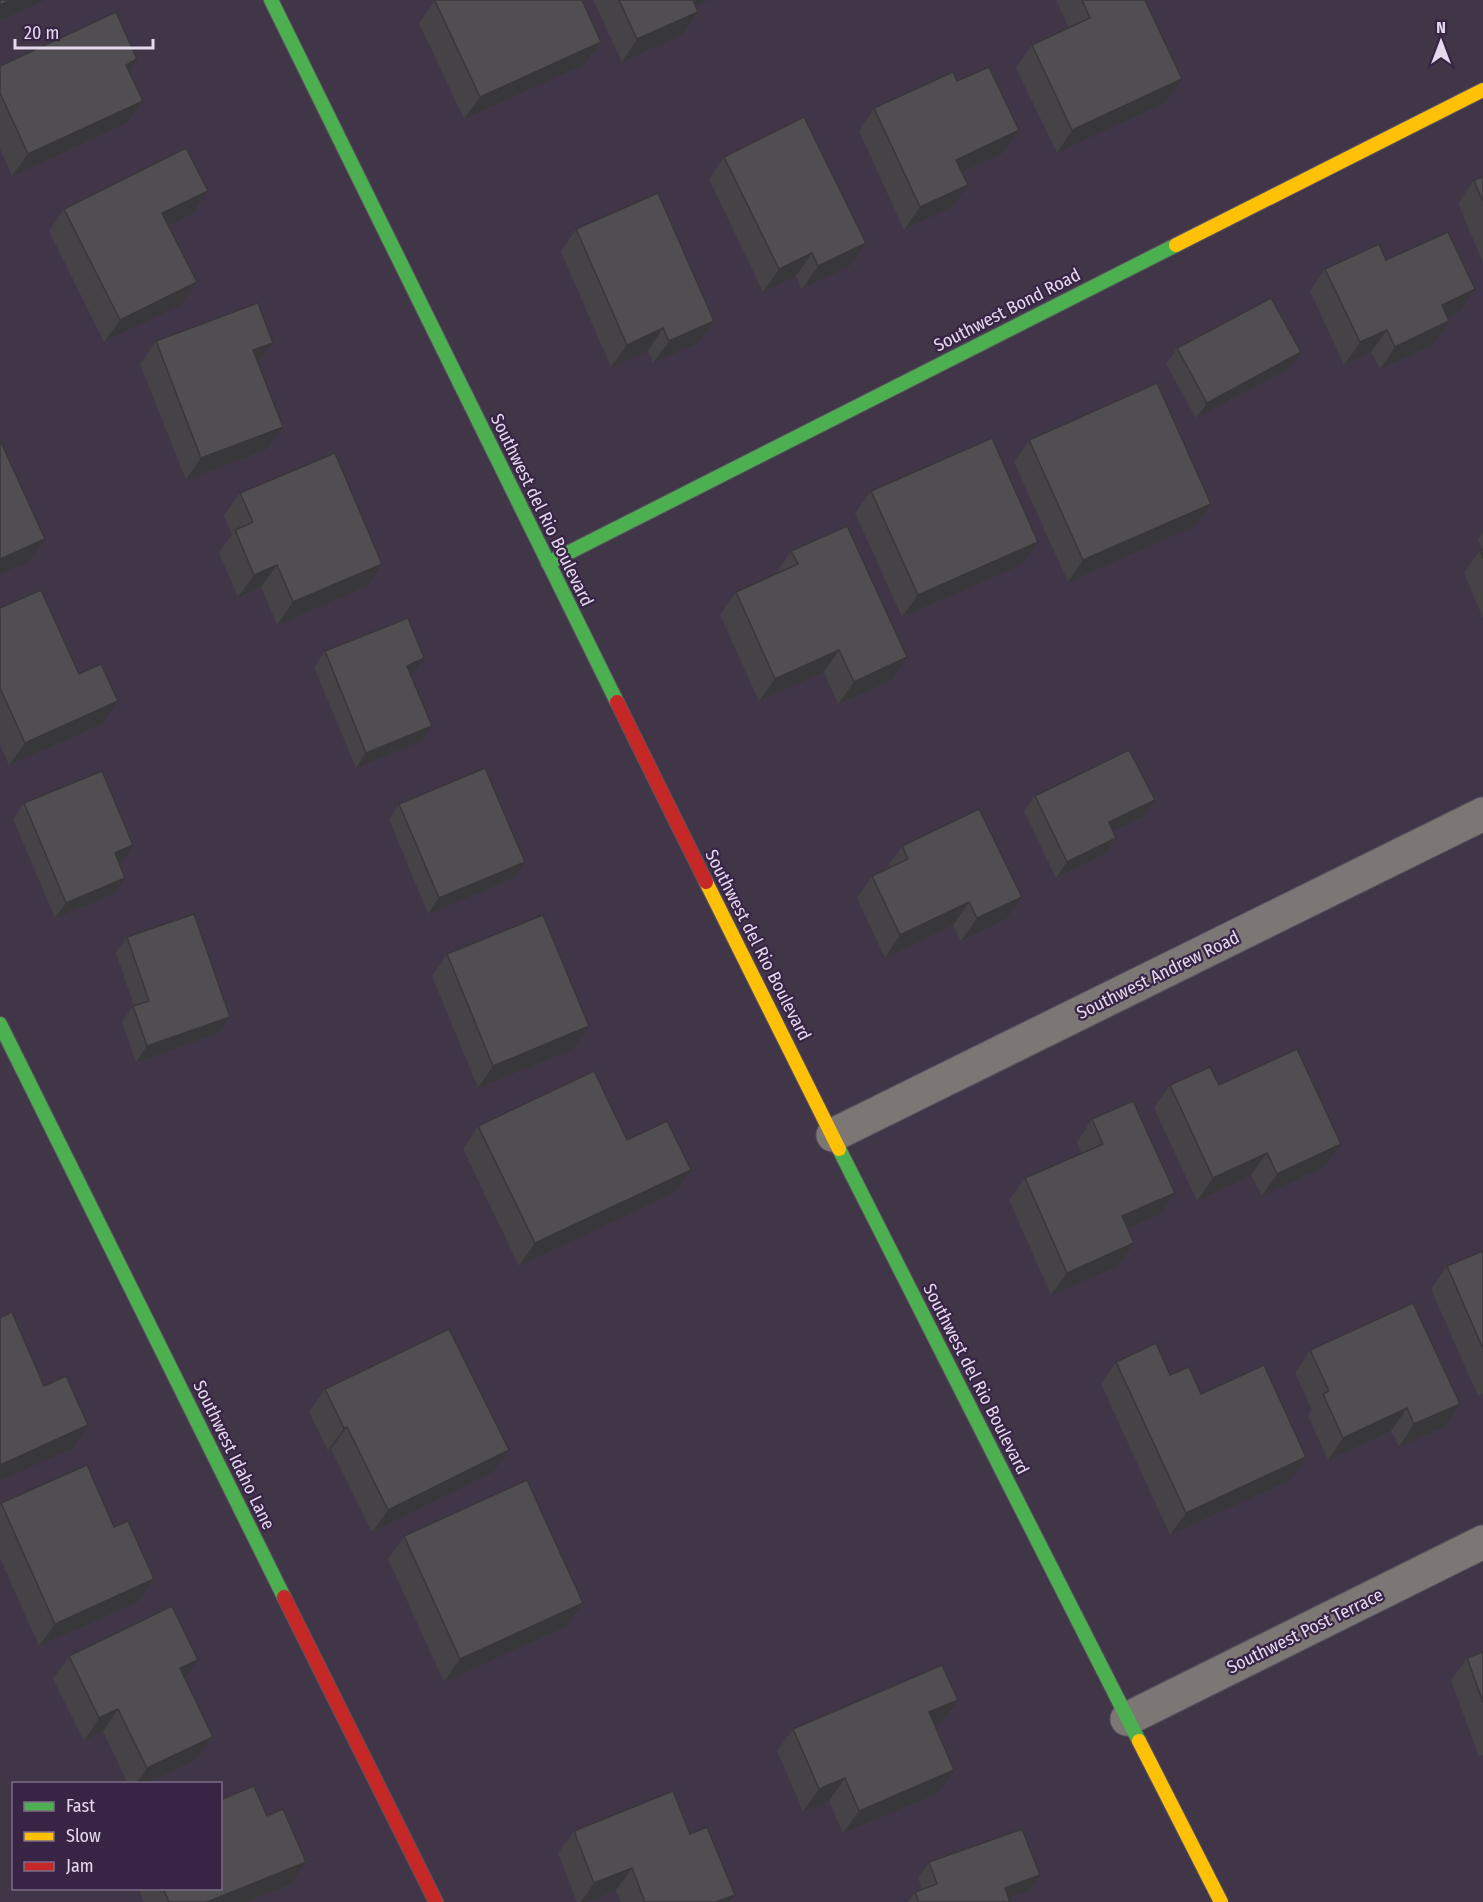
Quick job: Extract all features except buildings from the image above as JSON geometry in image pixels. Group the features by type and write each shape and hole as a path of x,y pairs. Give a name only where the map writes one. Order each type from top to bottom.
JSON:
{"street":[{"name":"Southwest del Rio Boulevard","path":"272,0 833,1136 1221,1902"},
{"name":"Southwest Bond Road","path":"548,562 1483,90"},
{"name":"Southwest Andrew Road","path":"833,1136 1483,814"},
{"name":"Southwest Idaho Lane","path":"0,1024 436,1902"},
{"name":"Southwest Post Terrace","path":"1127,1719 1483,1542"}],"traffic: fast":[{"path":"271,0 617,702"},
{"path":"548,563 1176,245"},
{"path":"0,1024 284,1597"},
{"path":"839,1149 1139,1741"}],"traffic: slow":[{"path":"1176,245 1483,90"},
{"path":"706,882 839,1149"},
{"path":"1139,1741 1221,1902"}],"traffic: jam":[{"path":"617,702 706,882"},
{"path":"284,1597 436,1902"}]}
